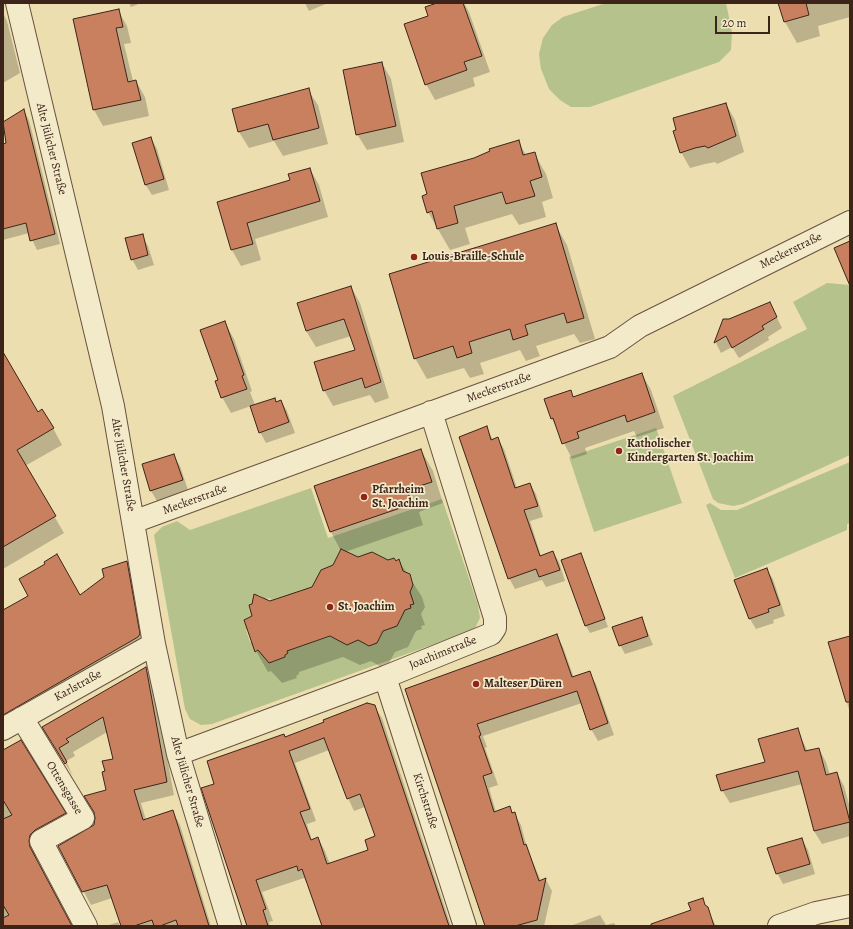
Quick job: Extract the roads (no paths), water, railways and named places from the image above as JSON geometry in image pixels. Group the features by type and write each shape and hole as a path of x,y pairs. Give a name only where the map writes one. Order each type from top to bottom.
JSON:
{"street":[{"name":"Alte Jülicher Straße","path":"17,3 113,406 154,644 178,754 230,926"},
{"name":"Meckerstraße","path":"133,522 610,347 640,326 850,222"},
{"name":"Joachimstraße","path":"178,754 385,677 491,634 495,628 495,618 431,412"},
{"name":"Karlstraße","path":"3,729 154,644"},
{"name":"Kirchstraße","path":"385,677 465,926"},
{"name":"Ottensgasse","path":"22,718 83,818 41,841 86,926"},
{"path":"779,926 818,919 850,906"}],"place":[{"name":"Louis-Braille-Schule","path":"414,257"},
{"name":"Katholischer Kindergarten St. Joachim","path":"619,451"},
{"name":"Pfarrheim St. Joachim","path":"364,497"},
{"name":"St. Joachim","path":"330,607"},
{"name":"Malteser Düren","path":"476,684"}]}
